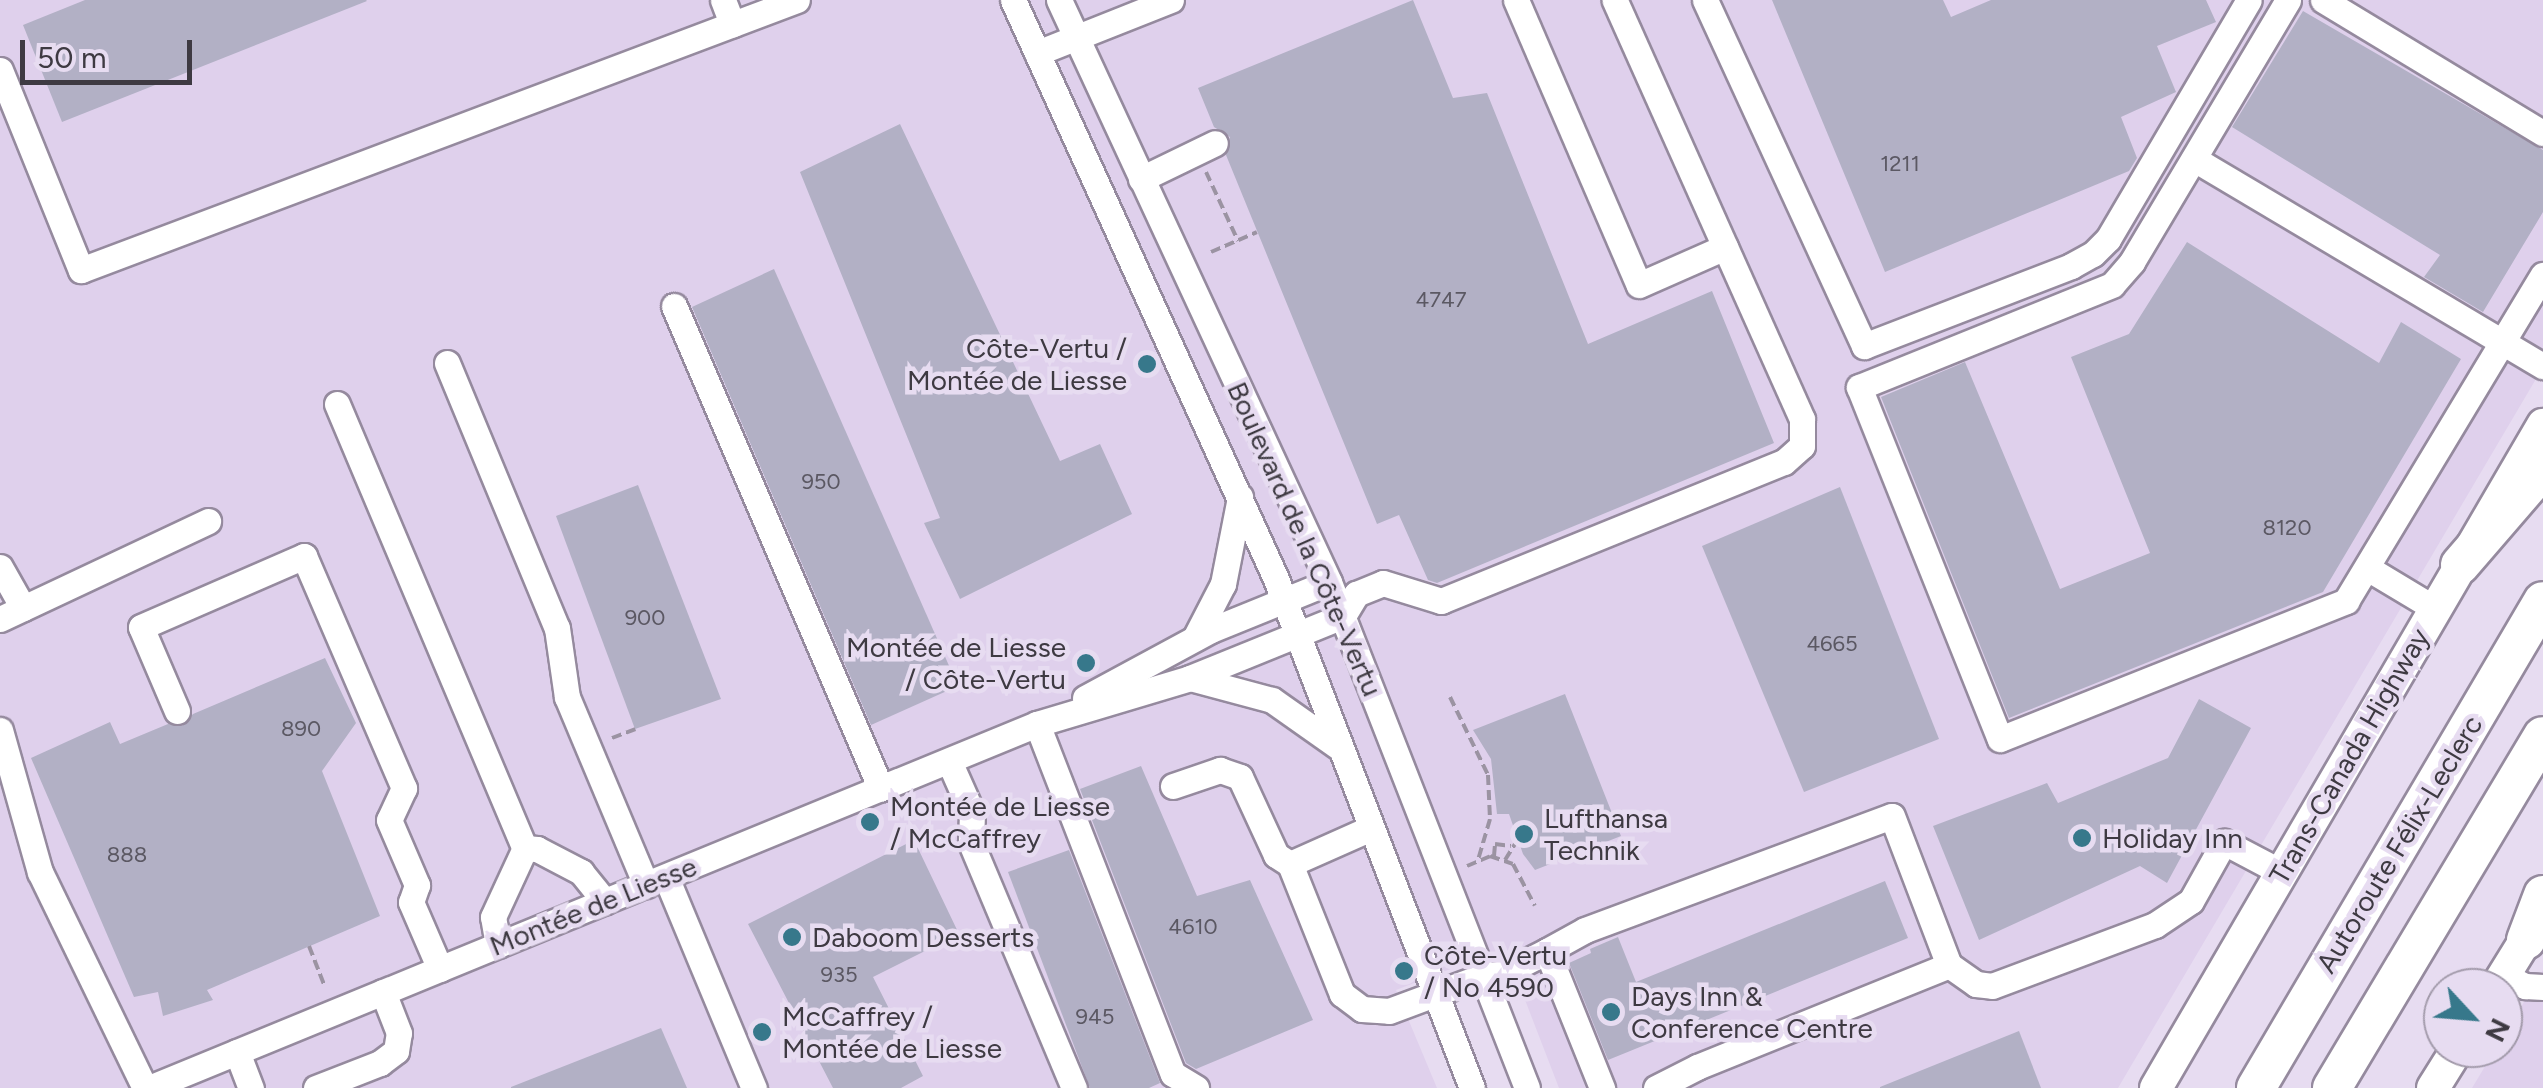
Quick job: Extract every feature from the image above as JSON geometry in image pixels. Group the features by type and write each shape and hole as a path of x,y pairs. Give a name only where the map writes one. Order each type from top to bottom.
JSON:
{"highway":[{"path":"2460,565 2543,470"},
{"name":"Autoroute Félix-Leclerc","path":"2256,1088 2543,601"},
{"path":"2332,1088 2543,736"},
{"path":"2537,934 2543,895"}],"main road":[{"name":"Trans-Canada Highway","path":"2156,1088 2543,425"},
{"path":"2510,968 2537,934"}],"street":[{"path":"722,0 732,24"},
{"path":"0,70 81,270 797,0"},
{"name":"Boulevard de la Côte-Vertu","path":"1013,0 1284,599 1436,994 1465,1086"},
{"name":"Boulevard de la Côte-Vertu","path":"1059,0 1329,582 1350,605 1527,1088"},
{"path":"1037,53 1171,0"},
{"path":"1516,0 1639,285 1725,247 1614,0"},
{"path":"1705,0 1864,346 2072,266 2093,254 2108,238 2249,0"},
{"path":"2288,0 2132,262 2112,285 1859,386 2000,739 2336,607 2354,593 2543,275"},
{"path":"2323,0 2543,134"},
{"path":"1141,179 1214,143"},
{"path":"2194,158 2543,366"},
{"name":"Montée de Liesse","path":"1037,724 1190,678 1297,636 1390,582 1442,601 1798,453 1805,436 1802,418 1725,247"},
{"path":"674,306 881,789"},
{"path":"447,363 558,628 568,697 754,1088"},
{"path":"337,404 525,848 494,916 498,944"},
{"path":"1195,638 1223,584 1240,496"},
{"path":"0,567 12,614 208,521"},
{"path":"177,711 141,627 304,556 404,788 388,820 417,884 410,902 440,969"},
{"path":"2369,569 2434,608"},
{"name":"Montée de Liesse","path":"147,1088 949,762 1037,724 1195,638 1329,582"},
{"path":"1190,678 1272,700 1340,748"},
{"path":"1037,724 1173,1074 1196,1088"},
{"path":"0,730 40,872 147,1088"},
{"path":"949,762 972,813 971,843 1074,1088"},
{"path":"1172,786 1220,770 1240,777 1276,855 1290,864 1342,994 1362,1009 1389,1011 1483,976 1504,973 1585,930 1892,816 1948,965 1976,984 1992,986 2154,925 2191,901 2224,842 2282,872"},
{"path":"1290,864 1371,828"},
{"path":"525,848 582,872 605,902"},
{"path":"1547,951 1602,1088"},
{"path":"1656,1088 1697,1067 1948,965"},
{"path":"316,1088 380,1063 396,1051 399,1033 384,992"},
{"path":"237,1052 251,1088"}],"path":[{"path":"1210,179 1238,240"},
{"path":"1211,252 1257,232"},
{"path":"1450,697 1488,775 1490,819 1478,860"},
{"path":"615,755 610,739 636,729"},
{"path":"1505,860 1518,841"},
{"path":"1494,856 1495,844 1511,846"},
{"path":"1463,868 1494,856 1505,860 1521,872 1535,906"},
{"path":"309,946 325,988"}],"shaded area":[{"path":"0,0 2543,0 2543,367 2118,1088 1559,1088 1505,948 1396,990 1437,1088 0,1088"},
{"path":"2543,970 2543,1088 2472,1088 2484,1068 2523,1068 2523,1004"}],"building":[{"path":"85,0 367,1 62,122 23,25"},
{"path":"1413,0 1453,98 1487,93 1588,344 1712,291 1774,443 1437,583 1428,580 1399,515 1377,524 1226,155 1230,137 1214,127 1198,88"},
{"path":"1772,0 1943,0 1951,17 1991,0 2206,0 2216,22 2157,46 2176,92 2121,117 2137,158 2129,171 1885,272"},
{"path":"2303,11 2543,150 2543,212 2483,312 2424,277 2440,255 2232,127"},
{"path":"900,124 1060,461 1100,444 1132,514 960,599 924,523 940,518 800,172"},
{"path":"2187,242 2379,363 2401,322 2461,359 2323,592 2009,718 1881,397 1965,362 2060,589 2150,553 2071,357 2129,334"},
{"path":"774,269 958,686 871,725 692,307"},
{"path":"638,485 721,699 635,729 556,516"},
{"path":"1840,487 1939,739 1804,792 1702,546"},
{"path":"325,658 356,723 322,771 380,916 207,990 213,1000 163,1016 158,992 134,997 31,758 110,722 120,744 168,724 182,726 193,714"},
{"path":"1565,694 1621,836 1535,870 1523,854 1509,814 1497,814 1491,759 1473,730"},
{"path":"2199,699 2251,728 2167,883 2140,866 1979,940 1933,826 2047,783 2058,803 2168,758"},
{"path":"1141,766 1197,896 1250,880 1313,1020 1196,1069 1186,1063 1080,789"},
{"path":"914,840 959,934 873,977 923,1076 901,1088 833,1088 748,924"},
{"path":"1069,850 1160,1083 1149,1088 1090,1088 1008,872"},
{"path":"1885,881 1908,938 1608,1060 1569,963 1591,953 1590,949 1618,937 1636,982"},
{"path":"661,1028 687,1088 511,1088 511,1087"},
{"path":"2019,1031 2041,1088 1880,1088 1880,1087"}],"place":[{"name":"Côte-Vertu / Montée de Liesse","path":"1147,364"},
{"name":"Montée de Liesse / Côte-Vertu","path":"1086,663"},
{"name":"Montée de Liesse / McCaffrey","path":"870,822"},
{"name":"Lufthansa Technik","path":"1524,834"},
{"name":"Holiday Inn","path":"2082,838"},
{"name":"Daboom Desserts","path":"792,937"},
{"name":"Côte-Vertu / No 4590","path":"1404,971"},
{"name":"Days Inn & Conference Centre","path":"1611,1012"},
{"name":"McCaffrey / Montée de Liesse","path":"762,1032"}]}
